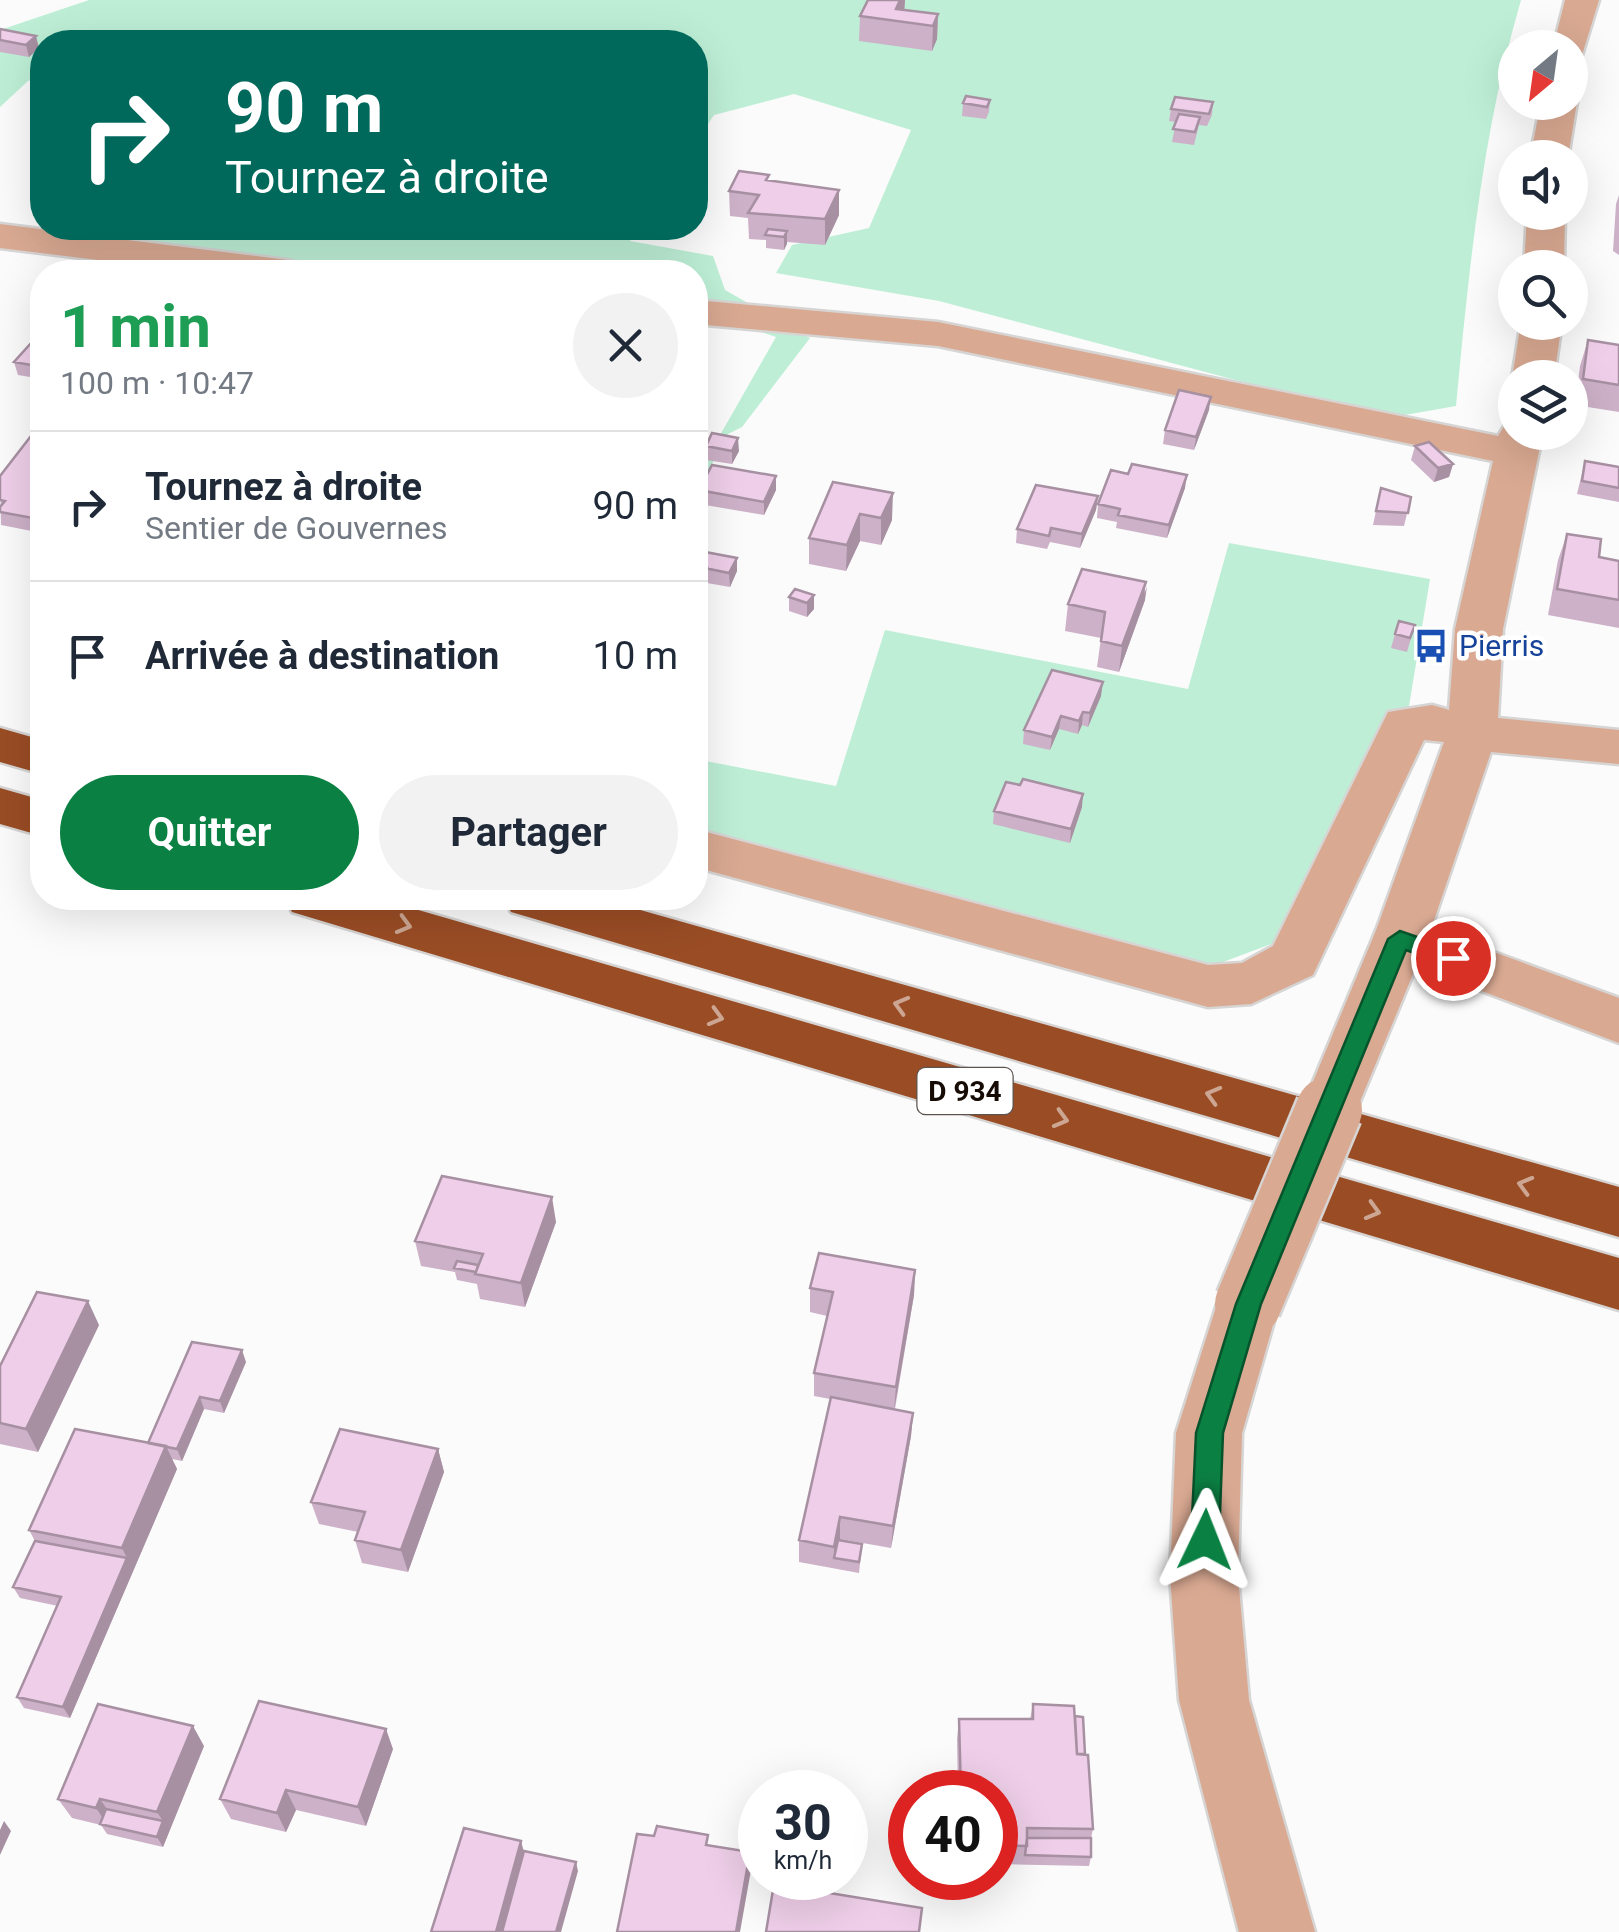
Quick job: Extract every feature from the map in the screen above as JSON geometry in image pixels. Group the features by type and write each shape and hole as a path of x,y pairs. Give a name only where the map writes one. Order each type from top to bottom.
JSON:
{"highway":[{"path":"0,745 30,754"},
{"path":"0,806 30,815"},
{"name":"D 934","path":"352,910 1619,1284"},
{"name":"D 934","path":"572,910 1619,1212"}],"street":[{"path":"1582,0 1582,30"},
{"path":"0,236 30,240"},
{"path":"32,240 191,260"},
{"path":"708,313 938,334 1498,439"},
{"path":"1277,1932 1214,1700 1204,1576 1209,1433 1248,1304 1400,939 1472,733 1479,629 1517,450"},
{"path":"708,851 1208,986 1251,984 1294,960 1406,724 1432,722 1472,733 1619,747"},
{"path":"1400,939 1619,1021"}],"green space":[{"path":"89,0 1521,0 1513,30 1498,30 1498,92 1472,252 1456,406 1382,419 939,301 776,273 792,245 869,228 911,130 794,94 714,115 708,124 708,30 30,30 30,80 0,107 0,30"},
{"path":"631,240 713,256 725,290 810,338 742,427 728,434 708,472 708,456 776,337 708,314 708,260 248,260 135,243"},
{"path":"1229,543 1430,579 1406,724 1306,931 1199,971 708,841 708,761 836,786 885,630 1188,689"}],"building":[{"path":"868,0 900,0 896,9 938,14 933,26 860,16"},
{"path":"0,29 30,35 26,45 0,40"},
{"path":"966,96 990,100 987,107 963,103"},
{"path":"1175,97 1213,102 1209,114 1171,109"},
{"path":"1179,114 1200,117 1195,132 1173,129"},
{"path":"739,171 769,175 766,180 839,190 825,219 748,213 759,195 729,191"},
{"path":"768,229 787,231 784,237 765,235"},
{"path":"1588,340 1619,345 1619,385 1588,380"},
{"path":"30,344 30,365 14,362"},
{"path":"1179,390 1211,397 1196,437 1165,430"},
{"path":"712,433 738,438 732,451 708,446"},
{"path":"30,437 30,518 0,512 5,501 0,500 0,476"},
{"path":"1429,442 1453,464 1438,468 1415,446"},
{"path":"1585,461 1619,467 1619,488 1582,481"},
{"path":"1132,464 1187,475 1169,525 1118,515 1120,509 1098,504 1111,470 1128,474"},
{"path":"712,465 776,476 764,502 708,492"},
{"path":"833,482 893,493 881,518 860,514 847,545 809,538"},
{"path":"1036,485 1098,496 1082,534 1051,528 1049,536 1017,529"},
{"path":"1381,488 1411,497 1408,513 1376,511"},
{"path":"1567,534 1601,539 1599,557 1619,561 1619,600 1557,589"},
{"path":"708,553 737,558 729,573 708,569"},
{"path":"1082,569 1146,582 1122,646 1101,641 1105,612 1068,604"},
{"path":"795,589 814,595 807,603 789,597"},
{"path":"1399,621 1415,625 1410,638 1395,634"},
{"path":"1052,670 1103,682 1090,713 1083,712 1079,721 1061,716 1052,737 1024,730"},
{"path":"1023,779 1083,794 1071,829 994,811 1006,782 1020,785"},
{"path":"442,1176 552,1197 521,1283 475,1274 483,1254 415,1241"},
{"path":"819,1253 915,1270 896,1387 814,1373 833,1292 810,1288"},
{"path":"457,1261 478,1265 476,1272 454,1268"},
{"path":"37,1292 88,1301 26,1429 0,1423 0,1366"},
{"path":"192,1342 242,1350 220,1401 200,1397 177,1449 148,1443"},
{"path":"831,1397 913,1413 893,1526 840,1517 834,1547 799,1540"},
{"path":"75,1429 166,1446 122,1548 29,1530"},
{"path":"340,1429 438,1449 401,1550 355,1540 365,1512 311,1502"},
{"path":"838,1540 862,1544 859,1562 834,1558"},
{"path":"35,1541 127,1558 63,1707 17,1697 61,1597 13,1587"},
{"path":"259,1701 386,1729 358,1807 286,1790 277,1813 220,1799"},
{"path":"98,1704 193,1726 157,1812 100,1799 96,1808 58,1799"},
{"path":"1033,1704 1074,1706 1077,1754 1088,1755 1093,1829 1027,1828 1027,1846 1018,1846 1018,1770 960,1770 959,1719 1033,1719"},
{"path":"1075,1716 1083,1717 1085,1754 1077,1754"},
{"path":"106,1809 163,1821 157,1837 100,1824"},
{"path":"657,1826 708,1835 706,1845 738,1850 738,1900 742,1900 736,1932 617,1932 637,1834 654,1836"},
{"path":"464,1828 521,1841 496,1932 431,1932"},
{"path":"1027,1838 1091,1838 1091,1857 1025,1855"},
{"path":"524,1851 576,1862 556,1932 502,1932"},
{"path":"868,1899 922,1908 919,1932 766,1932 771,1900"}],"place":[{"name":"Pierris","path":"1431,646"}],"route":[{"path":"1205,1540 1209,1433 1248,1304 1400,939 1453,958"}]}
